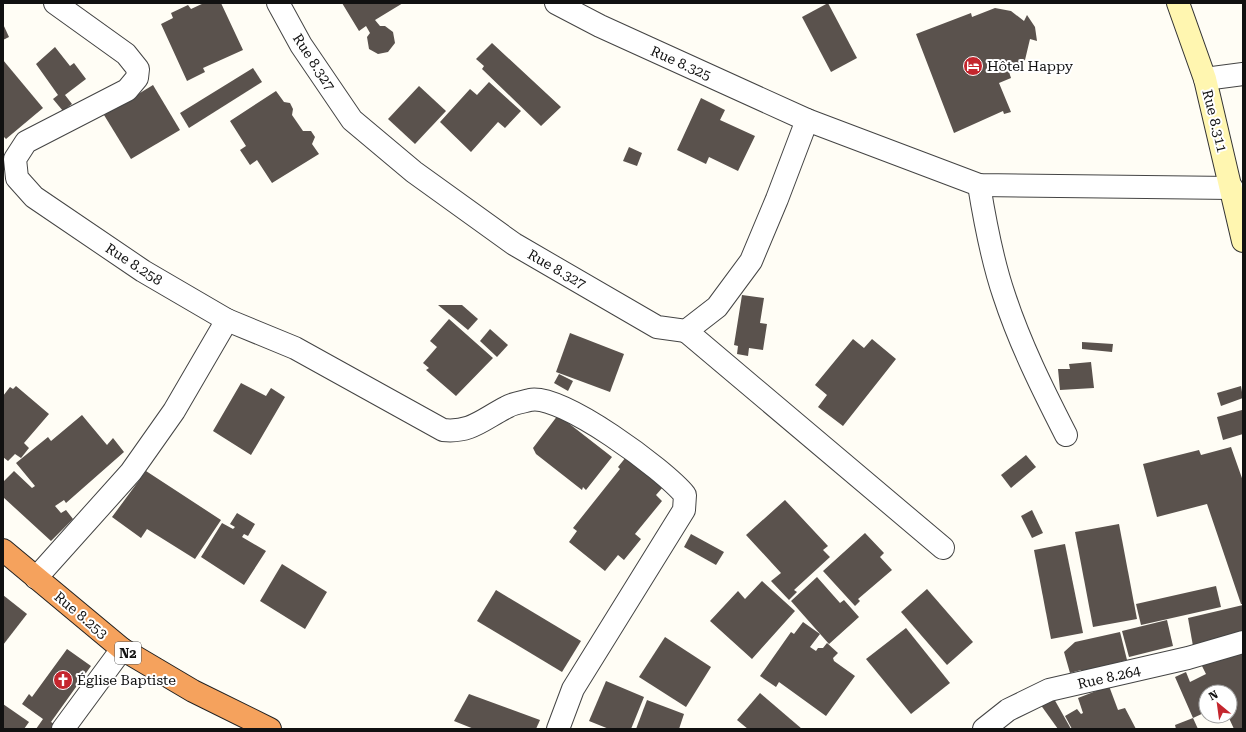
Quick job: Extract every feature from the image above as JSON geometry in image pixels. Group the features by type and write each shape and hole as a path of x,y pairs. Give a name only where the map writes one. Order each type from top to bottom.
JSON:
{"highway":[{"name":"Rue 8.253","path":"3,550 122,649 193,691 270,729"}],"main road":[{"name":"Rue 8.311","path":"1178,3 1205,79 1232,188 1243,241"}],"street":[{"name":"Rue 8.258","path":"55,3 126,54 138,68 137,78 127,90 26,142 15,159 17,178 40,202 143,271 226,320 295,348 443,430 457,432 471,428 508,406 533,400 558,405 618,438 675,483 685,495 684,510 573,689 558,729"},
{"name":"Rue 8.327","path":"278,3 301,45 352,120 414,172 514,244 657,328 686,331"},
{"name":"Rue 8.325","path":"556,3 600,26 806,120 979,185"},
{"path":"1205,79 1243,74"},
{"path":"806,120 777,199 751,261 717,307 686,331 943,548"},
{"path":"1066,435 1040,384 1004,295 985,224 979,185 1099,185 1232,188"},
{"path":"36,578 131,472 174,411 226,320"},
{"name":"Rue 8.264","path":"984,729 1008,710 1049,690 1181,660 1243,642"},
{"path":"62,729 122,649"}],"building":[{"path":"204,3 221,3 243,50 203,68 205,72 187,81 161,24 173,18 171,13 188,5 191,9"},
{"path":"342,3 403,3 375,20 380,26 385,26 393,32 395,43 388,52 378,54 369,49 367,37 370,33 366,26 359,31"},
{"path":"828,3 857,58 831,72 802,17"},
{"name":"Hôtel Happy","path":"995,8 1011,11 1024,21 1027,15 1035,27 1037,41 1030,39 1025,60 1009,72 1011,78 999,83 1011,112 1004,114 1003,111 954,133 916,34 971,13 972,17"},
{"path":"3,24 9,37 3,40"},
{"path":"492,43 561,107 541,126 482,69 484,66 476,59"},
{"path":"55,47 70,66 74,63 86,79 65,95 72,104 63,111 53,99 58,95 36,64"},
{"path":"3,60 43,108 6,139 3,136"},
{"path":"253,68 262,82 189,128 180,113"},
{"path":"489,82 521,111 505,128 498,122 471,152 440,122 470,89 477,95"},
{"path":"153,85 180,130 131,159 104,115"},
{"path":"419,86 446,111 415,144 388,119"},
{"path":"276,91 284,102 290,103 293,109 292,115 303,131 311,131 315,137 312,144 319,154 272,183 257,160 250,165 240,150 246,146 230,121"},
{"path":"701,98 725,110 720,120 755,136 738,171 709,157 706,164 677,150"},
{"path":"629,147 642,153 637,166 623,161"},
{"path":"742,295 764,298 760,323 767,324 763,350 749,348 748,356 737,354 738,346 734,345"},
{"path":"438,305 462,305 478,319 468,330"},
{"path":"449,319 493,358 456,396 426,370 429,368 423,363 437,347 430,341"},
{"path":"490,329 508,345 497,357 480,341"},
{"path":"570,333 624,354 610,392 556,372"},
{"path":"853,339 864,348 872,339 896,359 843,426 818,407 827,395 815,385"},
{"path":"1082,342 1113,344 1112,352 1082,349"},
{"path":"1091,362 1094,388 1060,390 1058,369 1070,369 1069,364"},
{"path":"559,374 573,381 568,391 554,383"},
{"path":"241,383 266,396 271,388 285,397 251,455 213,431"},
{"path":"16,386 49,414 24,443 29,448 21,458 15,454 8,461 3,457 3,396 10,387 13,389"},
{"path":"1241,386 1243,398 1221,406 1217,393"},
{"path":"1242,410 1243,434 1223,440 1217,417"},
{"path":"82,415 107,445 113,438 124,452 66,503 64,500 55,506 61,513 66,510 73,519 51,541 3,497 3,482 14,471 32,488 35,486 16,463 48,437 51,441"},
{"path":"558,415 612,457 586,490 583,487 582,490 536,454 533,448"},
{"path":"1231,447 1243,481 1243,604 1241,604 1207,504 1157,517 1143,464 1199,450 1201,455"},
{"path":"1026,455 1036,467 1011,488 1001,475"},
{"path":"626,457 663,487 656,495 662,501 635,534 641,539 624,560 618,555 605,571 569,542 577,531 573,528 620,469 618,467"},
{"path":"146,471 221,520 195,559 147,529 141,538 112,517"},
{"path":"785,500 828,546 823,550 830,557 794,590 797,592 789,600 771,581 781,573 746,535"},
{"path":"1032,510 1043,533 1032,538 1021,516"},
{"path":"237,513 255,524 248,536 244,534 242,537 266,551 244,585 201,557 222,523 233,529 235,527 230,524"},
{"path":"1119,524 1137,619 1093,627 1075,532"},
{"path":"865,533 884,553 880,557 892,570 858,599 860,601 855,606 823,571"},
{"path":"691,534 724,552 716,565 684,547"},
{"path":"1065,544 1083,633 1051,639 1034,550"},
{"path":"282,564 327,592 305,629 260,601"},
{"path":"817,577 840,603 844,600 859,617 829,644 791,601"},
{"path":"762,581 795,611 752,659 710,621 738,591 745,599"},
{"path":"1216,586 1221,607 1141,625 1136,604"},
{"path":"927,589 973,642 947,665 901,612"},
{"path":"496,590 581,641 562,672 477,621"},
{"path":"3,595 27,614 3,645"},
{"path":"1243,605 1243,636 1193,646 1188,618"},
{"path":"1167,620 1173,646 1129,657 1122,631"},
{"path":"803,622 820,634 810,647 816,651 818,648 823,648 827,643 838,653 833,658 834,661 855,676 826,716 779,682 776,687 760,676 791,632 794,634"},
{"path":"906,628 950,683 911,714 866,659"},
{"path":"1120,632 1127,660 1082,672 1081,670 1070,673 1064,652 1075,642"},
{"path":"665,637 711,667 686,707 639,677"},
{"path":"1243,647 1243,729 1234,729 1232,724 1238,724 1238,684 1198,684 1198,716 1193,718 1175,677 1186,672 1190,682 1206,674 1200,662"},
{"name":"Église Baptiste","path":"67,649 91,666 51,722 56,725 53,729 36,729 43,719 22,704 29,694 32,697"},
{"path":"606,681 644,697 631,729 609,729 589,721"},
{"path":"1109,686 1118,710 1125,708 1136,729 1072,729 1065,716 1077,709 1081,714 1083,713 1078,698"},
{"path":"760,693 802,729 748,729 737,720"},
{"path":"469,694 540,720 536,729 474,729 454,721"},
{"path":"1053,697 1071,729 1058,729 1040,704"},
{"path":"647,700 684,714 679,729 636,729"},
{"path":"3,704 29,722 24,729 3,729"},
{"path":"1193,718 1198,729 1176,729 1175,725"}],"place":[{"name":"Hôtel Happy","path":"973,66"},
{"name":"Église Baptiste","path":"63,680"}]}
